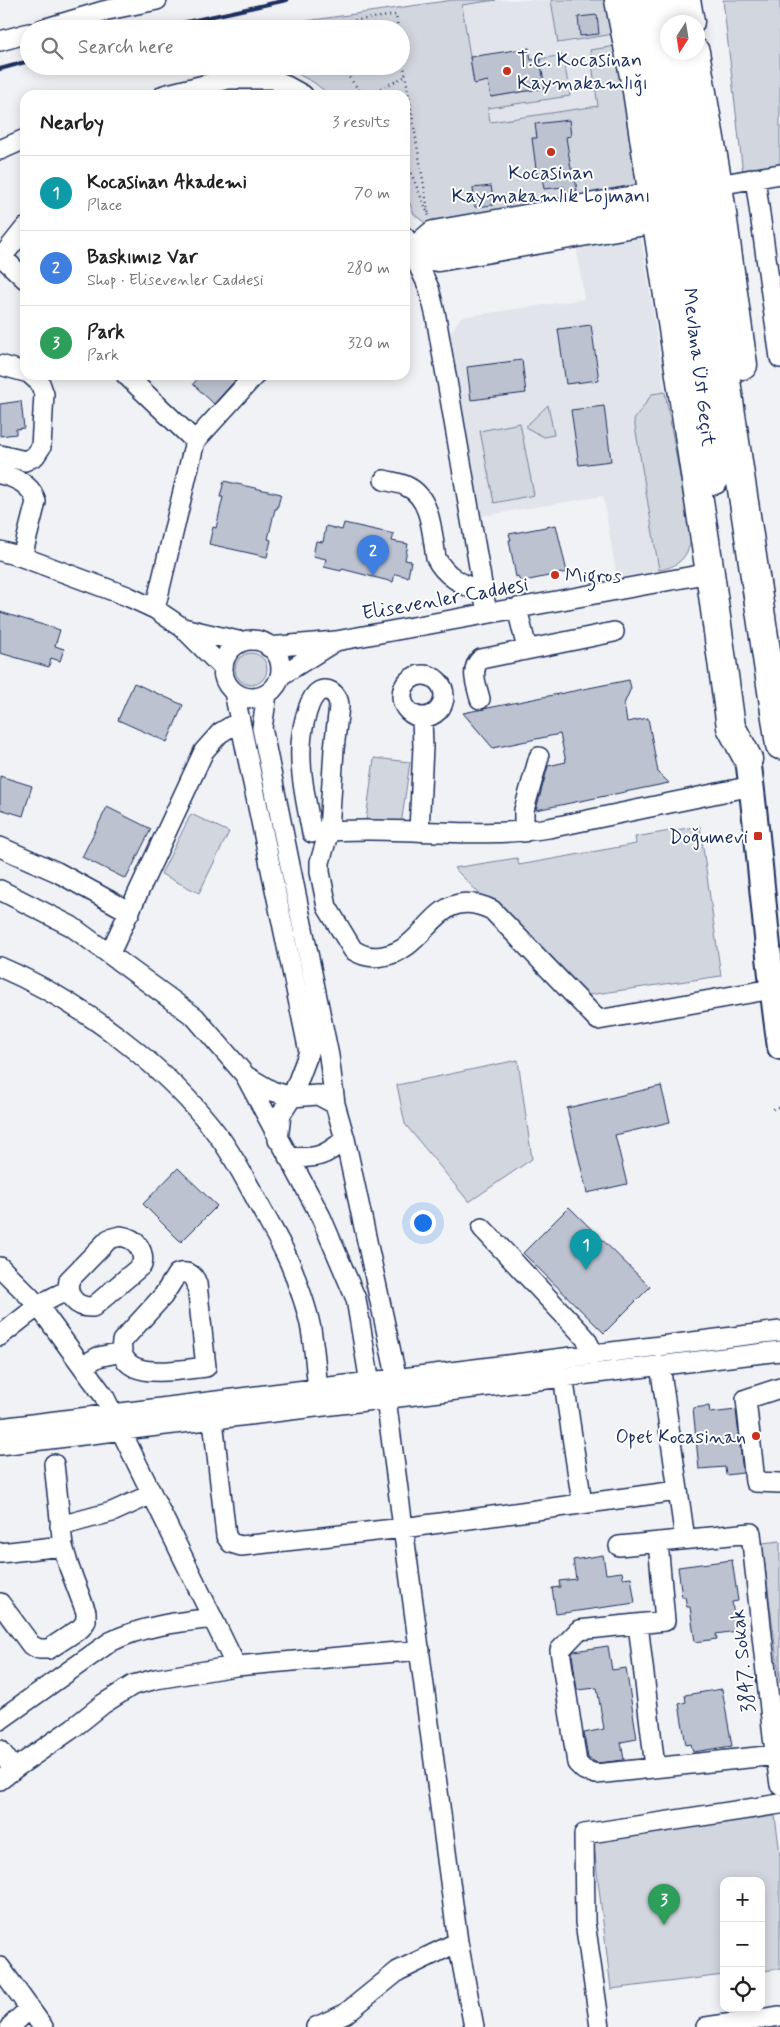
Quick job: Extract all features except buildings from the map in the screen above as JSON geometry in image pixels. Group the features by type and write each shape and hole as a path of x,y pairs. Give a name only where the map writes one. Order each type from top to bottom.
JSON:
{"highway":[{"path":"619,0 637,91 710,573 731,726 747,747"},
{"name":"Mevlana Üst Geçit","path":"642,0 684,240 747,747"},
{"path":"663,0 666,15"},
{"path":"686,0 689,15"},
{"name":"Mevlana Üst Geçit","path":"673,60 698,192 779,738"},
{"path":"696,60 718,185 780,638"},
{"path":"410,245 434,235 654,208"}],"main road":[{"path":"747,747 772,989 780,1048"}],"street":[{"path":"66,20 102,6 157,0"},
{"path":"0,41 20,35"},
{"path":"184,90 228,79 276,87"},
{"path":"0,150 20,141"},
{"path":"718,185 780,174"},
{"path":"755,178 780,358"},
{"path":"20,234 1,256 20,274"},
{"path":"410,247 429,288 436,317 487,613"},
{"path":"0,365 20,371"},
{"path":"0,455 25,461 35,456 41,447 44,394 40,383 37,380"},
{"path":"131,380 195,441"},
{"path":"155,609 195,441 250,380"},
{"path":"0,474 20,481 34,494 36,502 22,557"},
{"path":"384,480 406,486 416,492 426,509 436,558 440,565 454,579 484,594"},
{"path":"0,551 22,557 155,609 183,628 222,667"},
{"name":"Elisevenler Caddesi","path":"269,647 336,640 710,573"},
{"path":"517,608 527,649"},
{"path":"183,628 242,642 256,640 269,647 278,658 281,667 280,676 276,685 266,694 252,699 242,697 234,692 227,686 223,677 222,667 224,658 230,650 242,642"},
{"path":"480,699 474,673 478,661 481,659 614,632"},
{"path":"280,676 336,640"},
{"path":"321,832 303,786 302,732 314,696 326,690 334,694 339,702 321,832 320,862 323,894 327,907 353,950 372,957 394,953 412,942 442,910 467,903 484,906 492,910 598,1020 772,989"},
{"path":"234,692 309,1052 292,1097 281,1114 278,1140"},
{"path":"266,694 262,728 329,1056 335,1104 345,1139 396,1380 386,1399 458,1942 474,2027"},
{"path":"419,831 423,747 422,717"},
{"path":"110,953 204,751 220,733 240,721"},
{"path":"524,832 524,810 539,757"},
{"path":"284,837 321,832 371,829 470,834 524,832 752,786"},
{"path":"0,847 57,872 130,912"},
{"path":"0,890 71,926 195,1017 245,1075 278,1140 322,1217 356,1299 370,1383 386,1399"},
{"path":"0,967 59,997 113,1034 169,1081 220,1138 286,1252 298,1284 312,1335 318,1389"},
{"path":"245,1075 272,1092 292,1097 318,1095 335,1104"},
{"path":"288,1157 312,1159 331,1151 345,1139"},
{"path":"482,1228 580,1332 594,1355"},
{"path":"0,1267 38,1307 104,1396 236,1666"},
{"path":"185,1272 193,1276 197,1284 206,1367 146,1372 129,1362 122,1352 122,1341 163,1296 176,1274 185,1272"},
{"path":"0,1336 38,1307 58,1294 68,1291"},
{"path":"0,1445 318,1389 780,1331"},
{"path":"0,1428 213,1420 780,1351"},
{"path":"83,1366 98,1357 122,1352"},
{"path":"619,1546 686,1539 677,1491 660,1365"},
{"path":"563,1376 582,1503"},
{"path":"780,1388 746,1400 755,1482 780,1483"},
{"path":"213,1420 226,1536 231,1543 240,1546 403,1528 677,1491"},
{"path":"0,1602 35,1648 49,1649 81,1628 86,1621 86,1612 63,1546 54,1464"},
{"path":"60,1526 104,1515 152,1494"},
{"name":"3847. Sokak","path":"686,1539 751,1533 780,1785"},
{"path":"658,1542 665,1621 579,1630 560,1650 575,1758 580,1767 596,1774 655,1767 776,1742"},
{"path":"0,1553 63,1546"},
{"path":"0,1720 110,1642 123,1635 162,1625 213,1618"},
{"path":"638,1624 655,1767"},
{"path":"0,1750 7,1774 73,1728 103,1704 133,1685 156,1679 236,1666 420,1650"},
{"path":"600,2027 585,1922 584,1834 780,1804"},
{"path":"316,2027 348,2020 398,1971 458,1942"},
{"path":"0,1967 43,2027"},
{"path":"10,2027 30,2008"},
{"path":"706,2027 780,2016"}],"path":[{"path":"359,20 396,15 397,20"},
{"path":"346,75 361,90"},
{"path":"376,90 406,76 408,90"},
{"path":"410,100 429,216 410,171"},
{"path":"773,1109 780,1108"}],"shaded area":[{"path":"453,0 609,0 639,191 439,223"},
{"path":"453,0 496,0 462,5 474,83 488,81 491,97 545,88 540,59 563,55 570,96 488,108 490,122 598,106 590,50 616,46 639,191 426,224 414,214 410,204 410,90 323,90 300,75 410,75 410,20 313,20"},
{"path":"551,0 609,0 614,34 558,43"},
{"path":"723,0 780,0 780,166 743,174"},
{"path":"641,235 665,392 652,394 634,420 659,570 617,578 603,496 481,516 450,333 461,317 584,299 576,244"},
{"path":"665,392 691,539 685,556 677,564 659,570 634,420 652,394"},
{"path":"548,405 554,435 544,437 525,427"},
{"path":"520,423 534,495 494,503 480,431"},
{"path":"251,653 257,654 262,658 266,663 266,675 262,680 257,684 251,685 245,684 240,680 236,675 235,669 236,663 240,658 245,654"},
{"path":"374,758 410,762 401,825 366,820"},
{"path":"191,814 229,832 199,893 161,874"},
{"path":"700,826 721,976 581,996 454,868 517,858 519,865 636,844 635,837"},
{"path":"518,1060 532,1159 469,1202 405,1124 397,1085"},
{"path":"780,1541 780,1683 762,1543"},
{"path":"775,1816 780,1854 780,1969 765,1971 765,1877 720,1877 720,1975 611,1989 593,1838"}],"railway":[{"path":"195,20 287,0"},
{"path":"0,69 20,63"}],"place":[{"name":"T.C. Kocasinan Kaymakamlığı","path":"507,71"},
{"name":"Kocasinan Kaymakamlık Lojmanı","path":"551,152"},
{"name":"Migros","path":"555,575"},
{"name":"Baskımız Var","path":"373,576"},
{"name":"Doğumevi","path":"758,836"},
{"name":"Kocasinan Akademi","path":"586,1270"},
{"name":"Opet Kocasinan","path":"756,1436"},
{"name":"Park","path":"664,1925"}]}
